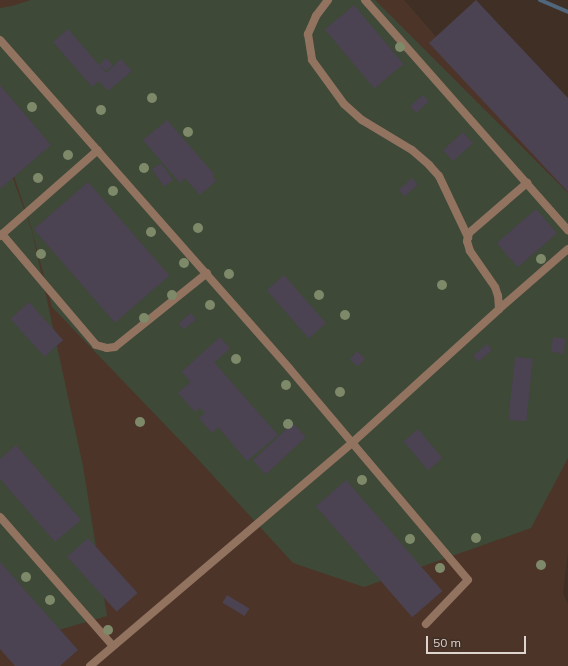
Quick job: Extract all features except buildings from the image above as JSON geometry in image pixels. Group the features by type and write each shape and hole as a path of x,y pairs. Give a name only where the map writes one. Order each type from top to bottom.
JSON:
{"lane":[{"path":"328,0 316,16 308,34 312,60 344,104 362,120 412,150 439,176 468,237"},
{"path":"365,0 568,230"},
{"path":"0,40 207,273 468,580 426,624"},
{"path":"98,150 1,235 96,345 108,348 115,347 207,273"},
{"path":"499,309 498,296 495,287 470,251 467,241 469,233 526,183"},
{"path":"90,666 352,442 499,309 568,249"},
{"path":"0,517 113,646"}],"shaded area":[{"path":"0,0 404,0 568,187 568,552 563,593 568,604 568,666 0,666"}],"green space":[{"path":"31,0 375,0 568,193 568,458 531,528 364,587 293,563 195,456 52,307 31,227 0,134 0,8"},
{"path":"0,143 32,231 83,466 107,616 0,647"}],"waterway":[{"path":"540,0 568,12"}]}
